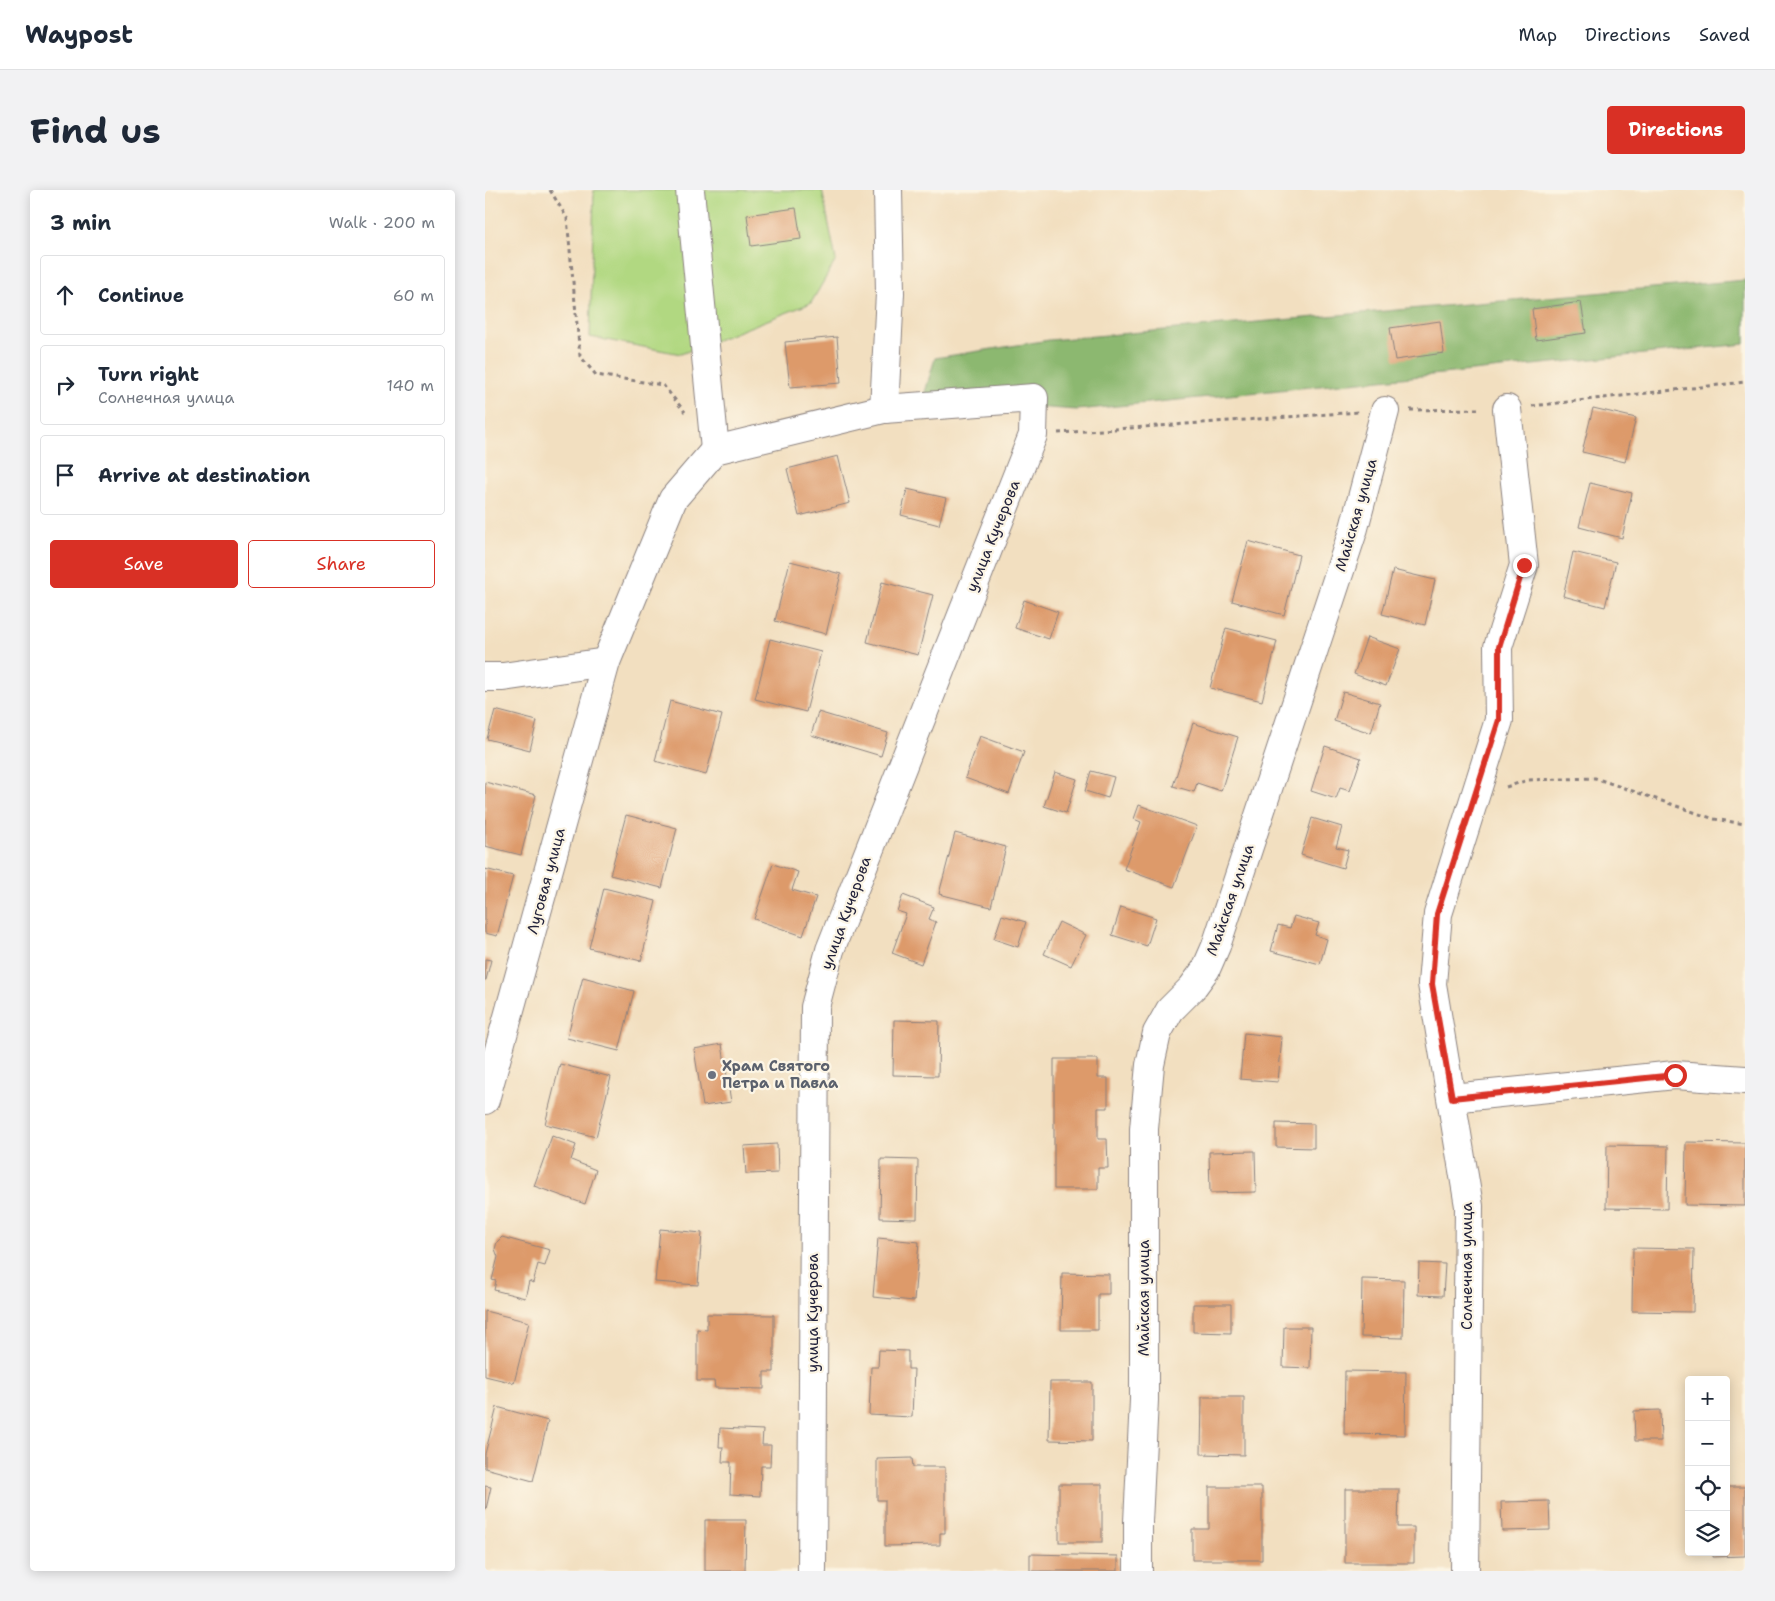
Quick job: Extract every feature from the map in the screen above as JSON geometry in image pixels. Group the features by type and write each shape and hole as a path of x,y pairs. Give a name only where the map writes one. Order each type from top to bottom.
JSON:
{"street":[{"path":"690,190 715,450 884,409 890,293 888,190"},
{"name":"улица Кучерова","path":"812,1571 815,1008 830,950 1033,435 1034,398 884,409"},
{"name":"Солнечная улица","path":"1465,1571 1469,1206 1432,984 1437,914 1499,720 1499,647 1524,565 1507,408"},
{"name":"Майская улица","path":"1138,1571 1138,1522 1144,1400 1144,1129 1150,1065 1157,1033 1170,1010 1192,988 1206,969 1216,946 1354,528 1385,411"},
{"name":"Луговая улица","path":"485,1100 606,662 673,499 715,450"},
{"path":"485,677 503,677 606,662"},
{"path":"1452,1098 1675,1075 1745,1080"}],"path":[{"path":"549,190 567,218 579,356 596,374 663,385 686,414"},
{"path":"1475,798 1528,780 1595,778 1714,819 1745,824"}],"green space":[{"path":"594,190 822,190 836,260 811,303 681,354 590,337"},
{"path":"1745,280 1745,344 1077,410 923,399 935,358 1049,340"}],"building":[{"path":"796,208 801,239 751,246 747,215"},
{"path":"1581,302 1586,333 1536,340 1532,309"},
{"path":"1440,321 1444,353 1395,360 1390,328"},
{"path":"837,337 841,383 790,387 785,342"},
{"path":"1593,408 1636,418 1625,462 1582,452"},
{"path":"838,456 850,503 799,516 787,469"},
{"path":"1590,483 1632,493 1622,538 1579,527"},
{"path":"907,489 946,498 939,525 901,515"},
{"path":"1248,541 1299,555 1284,615 1232,601"},
{"path":"1573,552 1616,562 1605,607 1563,596"},
{"path":"790,561 841,574 826,634 775,621"},
{"path":"1393,570 1435,580 1425,625 1382,614"},
{"path":"882,582 933,595 918,655 867,642"},
{"path":"1024,600 1058,612 1049,639 1015,628"},
{"path":"1226,628 1277,641 1262,701 1210,688"},
{"path":"1367,637 1400,649 1386,686 1354,674"},
{"path":"770,639 821,652 806,712 755,699"},
{"path":"1343,692 1380,703 1371,733 1334,721"},
{"path":"670,701 722,715 706,775 655,761"},
{"path":"495,710 537,721 530,750 487,739"},
{"path":"818,712 888,733 881,756 811,735"},
{"path":"1193,723 1238,737 1221,791 1197,783 1194,792 1173,786"},
{"path":"980,736 1024,752 1009,794 965,778"},
{"path":"1325,746 1361,758 1350,791 1340,788 1336,799 1311,791"},
{"path":"1091,771 1114,777 1108,798 1085,791"},
{"path":"1055,772 1077,779 1066,813 1044,806"},
{"path":"485,782 536,795 521,855 485,846"},
{"path":"1139,805 1197,826 1174,887 1124,869 1141,822 1134,819"},
{"path":"626,815 677,828 662,888 610,875"},
{"path":"1312,818 1342,827 1336,847 1348,850 1343,868 1301,855"},
{"path":"955,833 1006,847 991,907 939,894"},
{"path":"773,864 798,872 792,890 816,897 803,936 754,919"},
{"path":"485,869 513,876 497,936 485,933"},
{"path":"604,888 656,901 641,961 589,948"},
{"path":"903,895 934,907 929,919 936,922 921,964 892,953 906,914 897,911"},
{"path":"1121,907 1156,918 1147,946 1112,935"},
{"path":"1002,915 1026,922 1018,947 994,939"},
{"path":"1294,916 1319,923 1315,935 1327,939 1320,964 1271,951 1278,925 1290,928"},
{"path":"1059,922 1086,935 1071,966 1044,954"},
{"path":"485,959 491,960 486,980 485,980"},
{"path":"583,977 634,991 619,1051 567,1038"},
{"path":"894,1020 939,1021 938,1076 893,1075"},
{"path":"1244,1033 1282,1037 1278,1082 1240,1079"},
{"name":"Храм Святого Петра и Павла","path":"722,1044 731,1102 703,1106 694,1049"},
{"path":"1054,1059 1098,1059 1098,1078 1108,1078 1108,1108 1098,1108 1098,1139 1107,1139 1108,1168 1098,1168 1098,1189 1054,1189"},
{"path":"560,1064 611,1077 596,1137 545,1124"},
{"path":"1276,1123 1314,1124 1314,1148 1276,1147"},
{"path":"552,1136 576,1145 571,1160 596,1170 585,1204 534,1186"},
{"path":"1686,1142 1745,1143 1745,1206 1685,1205"},
{"path":"777,1144 778,1173 746,1174 744,1146"},
{"path":"1607,1145 1668,1146 1667,1209 1606,1208"},
{"path":"1255,1151 1256,1192 1210,1193 1209,1152"},
{"path":"881,1159 918,1160 917,1219 880,1218"},
{"path":"660,1229 702,1233 698,1285 655,1282"},
{"path":"502,1237 550,1250 545,1266 538,1264 533,1283 529,1281 525,1298 494,1290 496,1281 492,1280 498,1257 495,1249 497,1242"},
{"path":"878,1238 919,1242 914,1301 873,1297"},
{"path":"1633,1248 1694,1249 1693,1312 1632,1311"},
{"path":"1419,1263 1445,1264 1443,1296 1418,1295"},
{"path":"1062,1273 1109,1274 1109,1294 1098,1294 1098,1330 1061,1330"},
{"path":"1362,1279 1404,1280 1403,1338 1361,1337"},
{"path":"1193,1304 1231,1304 1231,1333 1193,1332"},
{"path":"485,1311 529,1322 514,1383 485,1376"},
{"path":"707,1314 774,1315 774,1372 764,1372 764,1389 715,1388 714,1381 697,1381 697,1329 707,1330"},
{"path":"1284,1327 1311,1327 1310,1368 1283,1367"},
{"path":"879,1350 908,1351 908,1369 914,1369 912,1417 869,1415 871,1367 878,1367"},
{"path":"1345,1371 1406,1372 1405,1435 1344,1434"},
{"path":"1050,1382 1092,1382 1092,1441 1049,1440"},
{"path":"1202,1397 1244,1397 1244,1455 1201,1454"},
{"path":"497,1407 548,1421 533,1481 485,1468 485,1454"},
{"path":"1660,1410 1661,1441 1635,1441 1634,1411"},
{"path":"720,1428 763,1430 762,1445 771,1445 770,1466 761,1466 760,1496 730,1494 731,1462 722,1462 723,1447 719,1447"},
{"path":"912,1458 913,1467 945,1467 945,1533 940,1533 940,1545 885,1546 885,1500 877,1500 877,1459"},
{"path":"1059,1484 1102,1484 1102,1542 1059,1542"},
{"path":"485,1486 491,1487 486,1509 485,1509"},
{"path":"1209,1487 1262,1487 1262,1560 1192,1560 1192,1529 1209,1529"},
{"path":"1730,1487 1745,1487 1745,1556 1713,1557 1730,1556"},
{"path":"1345,1489 1399,1489 1398,1527 1414,1527 1414,1563 1345,1563"},
{"path":"1549,1501 1550,1530 1502,1531 1501,1502"},
{"path":"705,1520 746,1520 745,1571 705,1571"},
{"path":"1030,1554 1118,1556 1118,1571 1030,1571"}],"place":[{"name":"Храм Святого Петра и Павла","path":"712,1075"}],"route":[{"path":"1524,565 1499,647 1499,720 1437,914 1432,984 1452,1098 1675,1075"}]}
